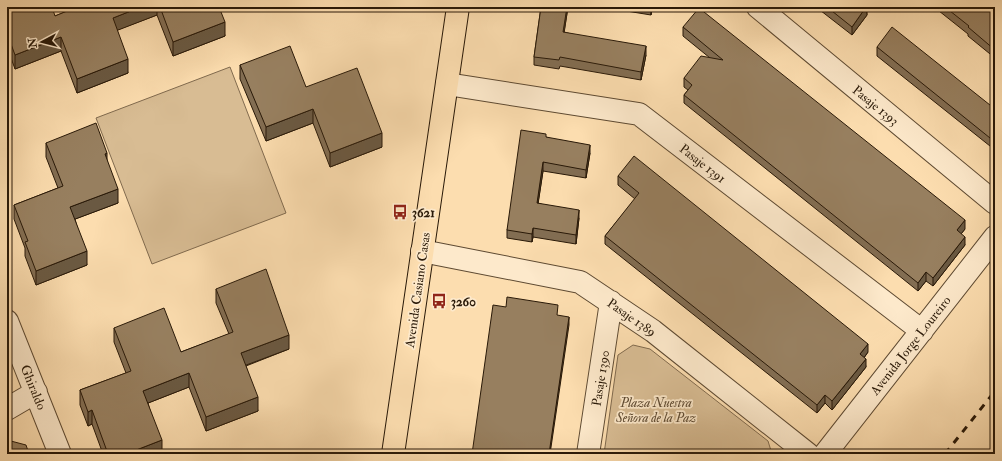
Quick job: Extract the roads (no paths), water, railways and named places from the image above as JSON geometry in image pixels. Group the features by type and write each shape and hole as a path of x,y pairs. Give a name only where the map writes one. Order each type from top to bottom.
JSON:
{"main road":[{"name":"Avenida Casiano Casas","path":"393,454 458,7"}],"street":[{"name":"Pasaje 1393","path":"758,7 995,203"},
{"name":"Pasaje 1391","path":"447,84 639,114 922,331"},
{"name":"Avenida Jorge Loureiro","path":"825,454 995,237"},
{"name":"Pasaje 1389","path":"422,251 580,282 653,331 808,454"},
{"name":"Pasaje 1390","path":"588,454 611,302"},
{"name":"Ghiraldo","path":"7,320 60,454"},
{"path":"7,409 36,392"}],"railway":[{"path":"945,454 995,391"}],"place":[{"name":"3621","path":"400,212"},
{"name":"3260","path":"439,301"}],"park label":[{"name":"Plaza Nuestra Señora de la Paz","path":"656,410"}]}
